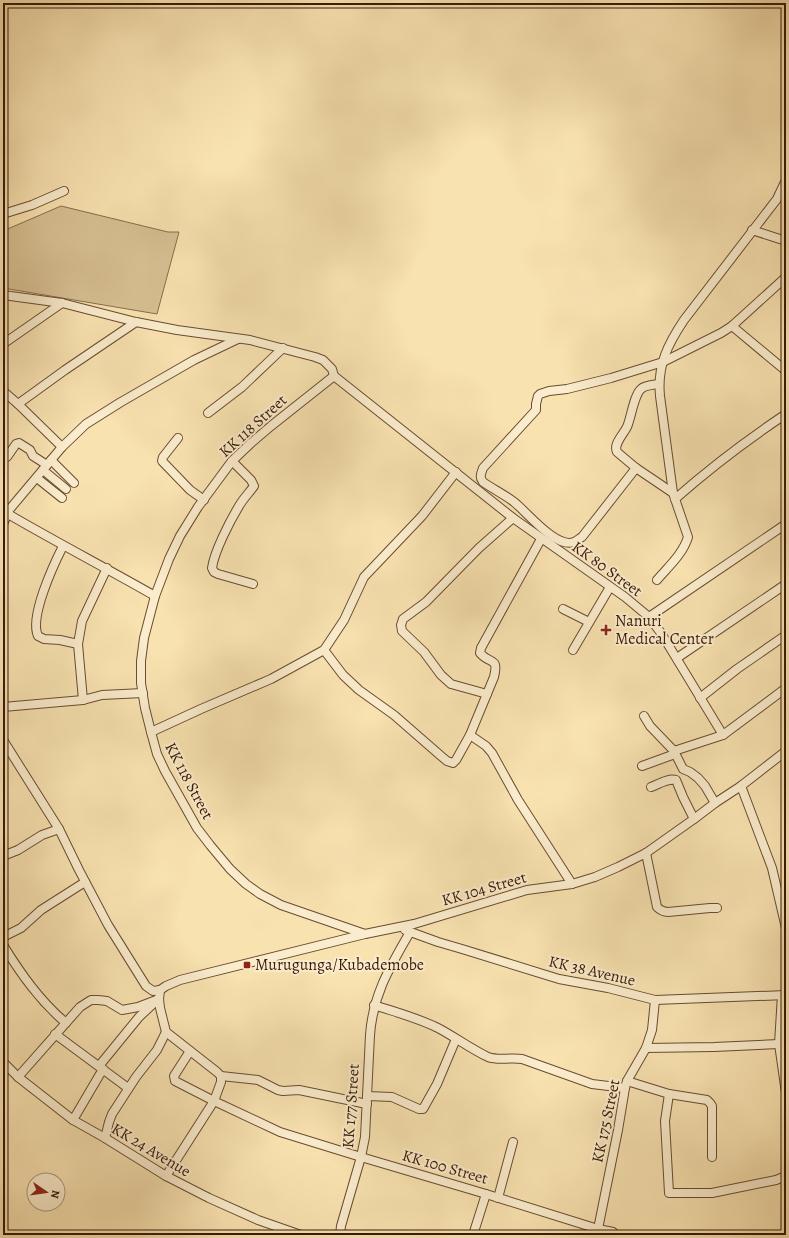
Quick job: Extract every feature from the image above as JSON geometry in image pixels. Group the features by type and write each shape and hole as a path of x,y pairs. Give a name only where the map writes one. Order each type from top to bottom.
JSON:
{"street":[{"path":"657,580 671,564 686,543 688,537 674,496 665,440 659,384 666,350 684,320 777,199 786,180"},
{"path":"3,214 32,205 64,191"},
{"path":"777,199 786,199"},
{"path":"752,230 786,241"},
{"path":"636,468 582,537 569,543 557,540 514,502 480,479 480,474 483,468 536,410 536,404 540,394 611,378 663,362 732,326 786,276"},
{"name":"KK 80 Street","path":"3,295 62,303 136,322 177,330 250,340 323,360 332,369 334,376 513,518 610,587 649,617 786,524"},
{"path":"3,344 62,303"},
{"path":"18,404 136,322"},
{"path":"732,326 786,371"},
{"path":"3,524 7,511 62,447 86,424 120,402 194,360 238,339"},
{"path":"208,413 242,386 283,348"},
{"name":"KK 118 Street","path":"334,376 271,426 232,461 204,500 180,536 169,559 155,596 144,638 141,661 145,708 157,754 165,772 197,828 210,845 230,869 246,884 260,894 281,906 365,934"},
{"path":"659,384 641,388 628,423 616,444 615,449 636,468 674,496"},
{"path":"3,391 62,447"},
{"path":"674,496 786,414"},
{"path":"178,438 163,457 162,461 190,490 204,500"},
{"path":"3,458 7,457 16,444 19,443 30,450 33,456 74,483"},
{"path":"232,461 251,480 254,486 239,506 230,522 218,549 212,568 214,572 218,574 253,584"},
{"path":"47,465 66,489"},
{"path":"151,732 200,709 270,680 324,650 344,620 364,577 422,516 456,472"},
{"path":"36,478 62,498"},
{"path":"7,511 63,546 107,568 155,596"},
{"path":"487,694 451,684 446,681 424,652 402,631 401,625 403,619 426,602 479,548 513,518"},
{"path":"324,650 343,675 354,685 394,715 447,761 453,763 470,735 494,677 496,667 482,656 480,653 481,648 541,539"},
{"path":"63,546 44,590 36,629 38,636 44,639 60,640 78,644"},
{"path":"83,700 78,644 82,621 107,568"},
{"path":"677,658 786,584"},
{"path":"573,650 610,587"},
{"path":"563,609 589,622"},
{"path":"649,617 662,633 723,734"},
{"path":"700,698 737,668 786,635"},
{"path":"642,766 723,734 786,688"},
{"path":"3,707 83,700 102,695 143,693"},
{"path":"644,716 650,726 675,753 683,769 698,778 715,803"},
{"path":"470,735 486,746 492,753 518,800 572,884"},
{"path":"3,740 59,829 108,925 146,986 153,991 160,990 158,999 166,1032 221,1076 258,1080 283,1091 300,1090 367,1100 392,1097 418,1109 423,1109 437,1084 456,1039"},
{"name":"KK 104 Street","path":"160,990 180,980 365,934 399,928 526,890 572,884 595,877 646,852 741,786 786,751"},
{"path":"651,787 664,781 673,779 676,780 694,819"},
{"path":"741,786 772,868 783,907 786,928"},
{"path":"3,856 18,850 42,835 59,829"},
{"path":"646,852 657,907 660,910 663,912 668,912 717,908"},
{"path":"3,937 21,928 41,910 85,882"},
{"name":"KK 38 Avenue","path":"399,928 438,942 462,948 559,980 608,988 655,1000 784,995"},
{"name":"KK 177 Street","path":"190,1051 174,1076 174,1080 179,1084 280,1132 361,1158 365,1137 370,1028 374,1005 388,969 410,932"},
{"path":"3,945 33,989 53,1012 66,1023"},
{"path":"784,995 779,1044 786,1093"},
{"path":"18,1077 80,1007 91,1000 107,1001 122,1010 138,1007 158,999"},
{"path":"72,1120 101,1068 139,1017 158,999"},
{"name":"KK 175 Street","path":"598,1229 626,1085 646,1048 652,1030 655,1000"},
{"path":"374,1005 437,1028 490,1057 522,1060 592,1084 626,1085 707,1100 712,1106 712,1157"},
{"path":"105,1138 112,1114 128,1088 157,1050 166,1032"},
{"path":"55,1034 128,1088"},
{"path":"646,1048 779,1044"},
{"name":"KK 24 Avenue","path":"3,1062 18,1077 72,1120 105,1138 166,1176 209,1198 258,1220 301,1235"},
{"path":"166,1176 214,1101 221,1082 221,1076"},
{"path":"669,1094 665,1121 669,1193 712,1194 776,1180 786,1176"},
{"path":"498,1198 513,1142"},
{"path":"340,1235 361,1158"},
{"name":"KK 100 Street","path":"361,1158 486,1194 598,1229 613,1232 616,1235"},
{"path":"473,1235 486,1194"}],"shaded area":[{"path":"61,206 168,232 179,232 157,314 3,288 3,231"}],"place":[{"name":"Nanuri Medical Center","path":"606,630"},
{"name":"Murugunga/Kubademobe","path":"247,965"}]}
